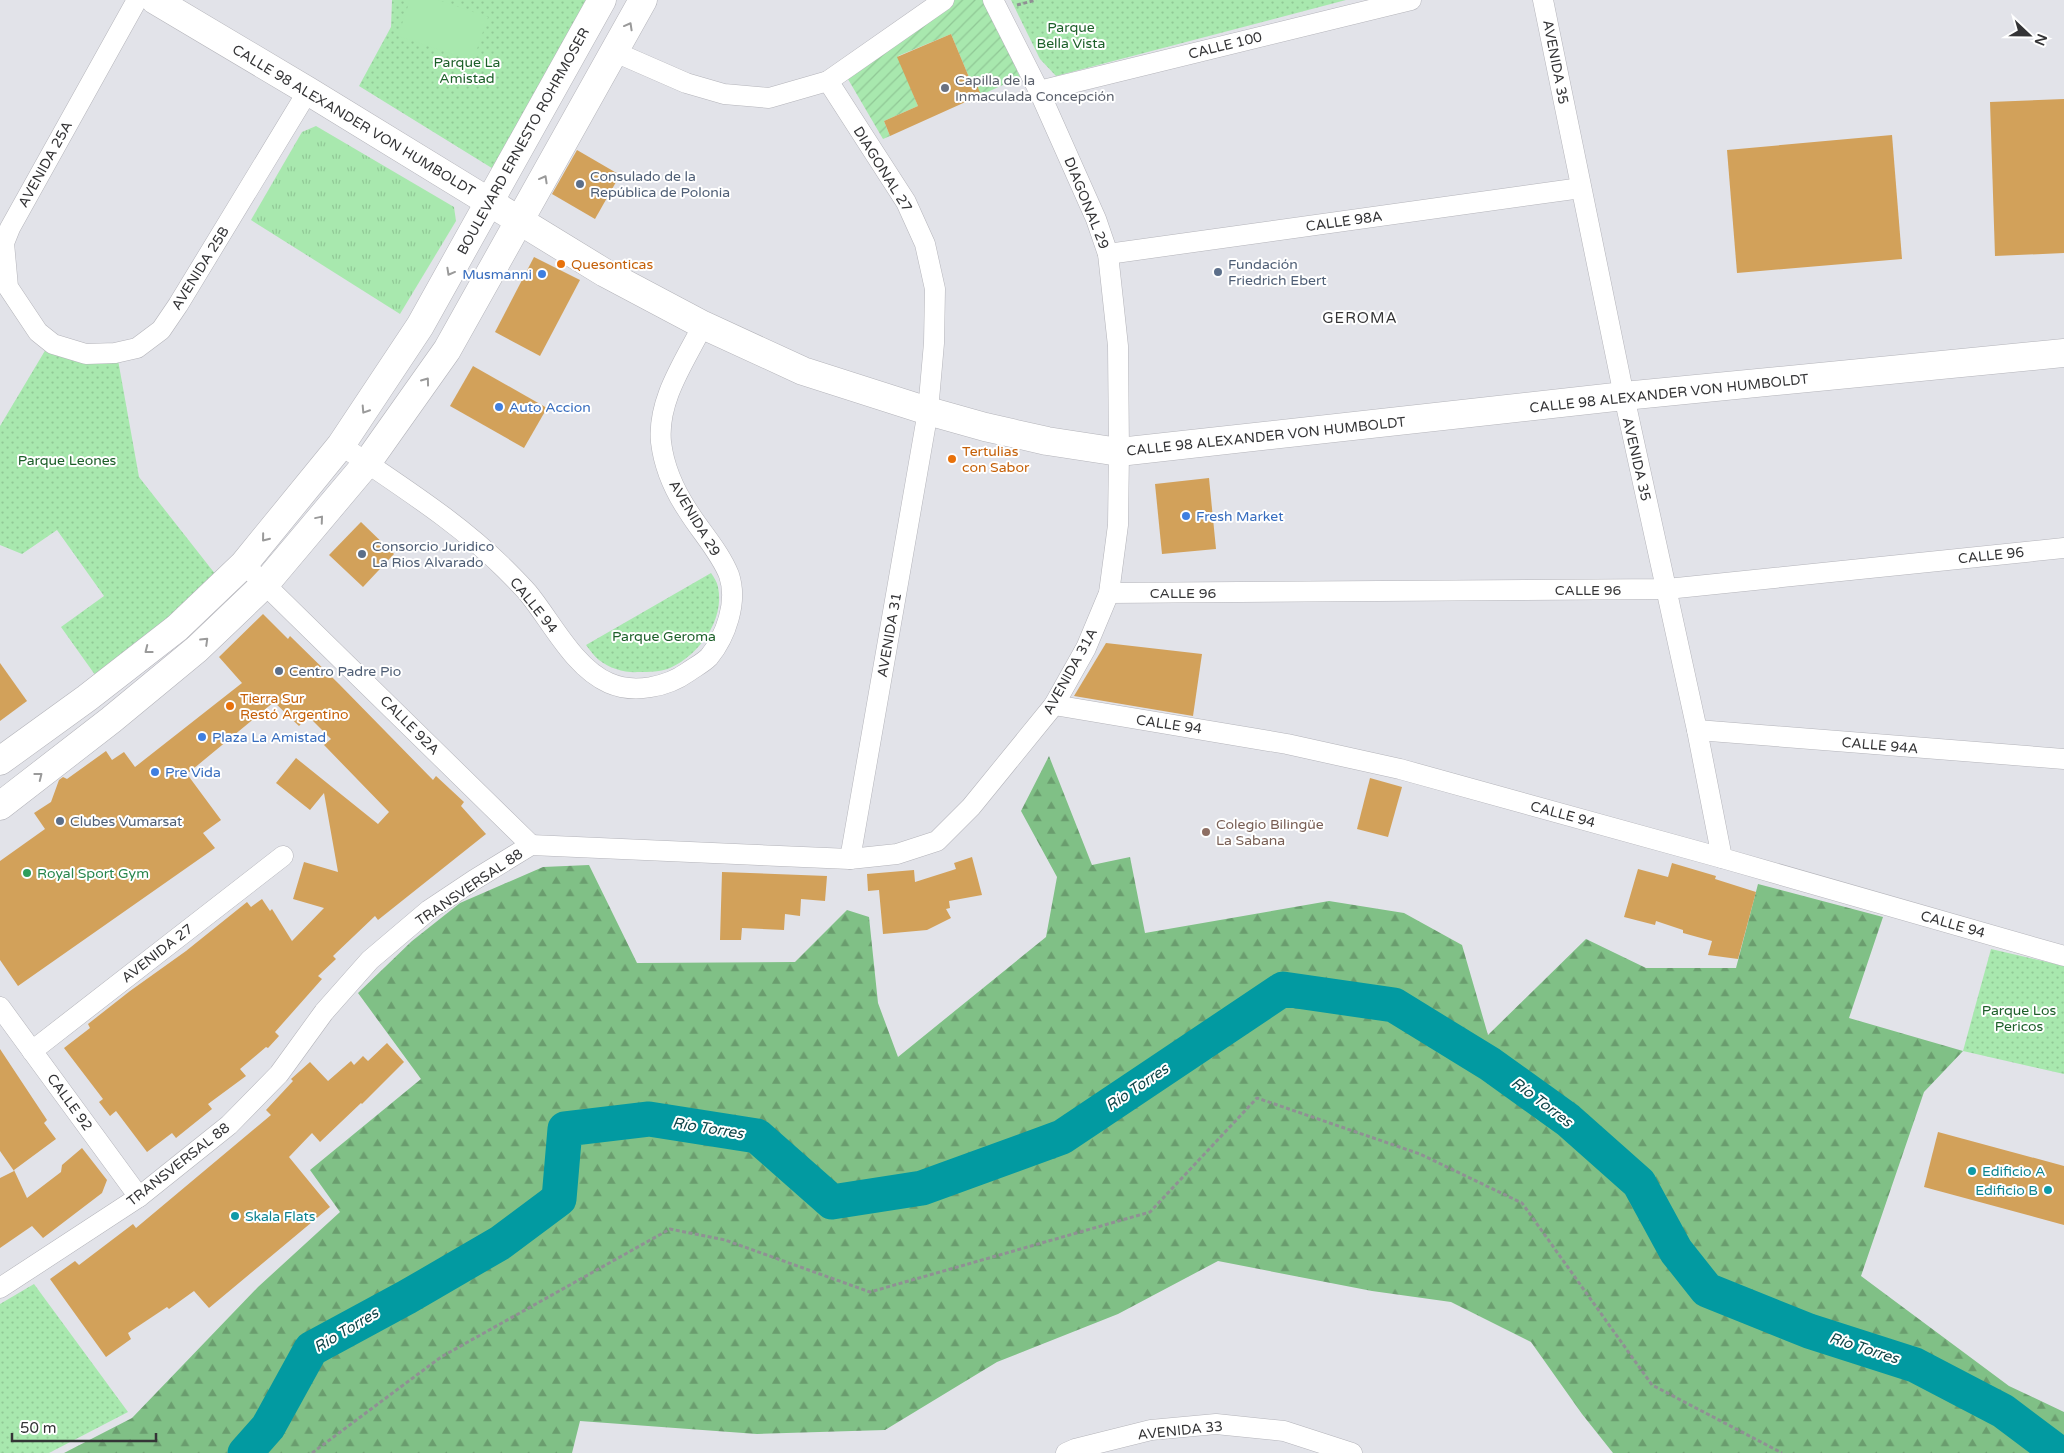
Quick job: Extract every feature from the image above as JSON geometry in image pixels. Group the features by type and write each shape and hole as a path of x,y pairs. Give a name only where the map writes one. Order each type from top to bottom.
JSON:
{"street":[{"name":"AVENIDA 25A","path":"38,332 8,287 4,243 10,228 137,0"},
{"name":"CALLE 98 ALEXANDER VON HUMBOLDT","path":"155,0 308,91 605,273 703,325 803,371 985,428 1047,441 1119,452 1624,396 2064,353"},
{"name":"BOULEVARD ERNESTO ROHRMOSER","path":"0,761 87,698 177,628 244,564 341,445 420,326 602,0"},
{"path":"0,806 111,720 196,649 266,583 366,463 447,350 644,0"},
{"path":"615,52 686,83 724,94 769,98 828,82 944,0"},
{"name":"DIAGONAL 29","path":"993,0 1039,91 1096,219 1108,254 1118,346 1119,452"},
{"name":"CALLE 100","path":"1039,91 1411,0"},
{"name":"AVENIDA 35","path":"1543,0 1624,396 1697,730 1722,858"},
{"name":"DIAGONAL 27","path":"828,82 906,202 925,244 935,289 934,343 928,411"},
{"name":"AVENIDA 25B","path":"38,332 53,344 86,354 95,354 115,353 137,348 161,330 308,91"},
{"name":"CALLE 98A","path":"1108,254 1581,188"},
{"name":"AVENIDA 29","path":"660,686 682,677 708,658 725,633 732,602 729,576 712,546 687,510 666,470 661,440 662,418 667,396 703,325"},
{"name":"AVENIDA 31","path":"850,859 928,411"},
{"name":"CALLE 94","path":"341,445 437,510 504,568 528,594 570,650 588,669 608,683 634,689 660,686"},
{"name":"AVENIDA 31A","path":"897,854 937,842 983,793 1054,705 1086,648 1109,593 1118,525 1119,452"},
{"name":"CALLE 96","path":"1109,593 1666,590 2064,548"},
{"name":"CALLE 92A","path":"244,564 266,583 531,845"},
{"name":"CALLE 94","path":"1054,705 1278,742 1372,763 1722,858 2064,956"},
{"name":"CALLE 94A","path":"1697,730 2064,759"},
{"name":"TRANSVERSAL 88","path":"0,1288 139,1197 229,1125 279,1074 324,1012 370,960 429,910 531,845 850,859 897,854"},
{"name":"AVENIDA 27","path":"32,1050 282,856"},
{"name":"CALLE 92","path":"0,1007 139,1197"},
{"name":"AVENIDA 33","path":"1066,1453 1075,1449 1151,1430 1216,1424 1284,1431 1352,1453"}],"path":[{"path":"1011,0 1014,6 1036,0"},
{"path":"312,1453 441,1357 670,1229 725,1240 870,1292 1150,1212 1257,1098 1420,1154 1522,1203 1652,1384 1782,1453"}],"green space":[{"name":"Parque La Amistad","path":"392,0 589,0 495,170 359,86 391,27"},
{"path":"410,0 438,0 488,17 473,61 398,36"},
{"path":"955,0 985,0 1020,77 981,95 975,81 971,82 951,34 898,56 918,106 884,121 890,136 883,139 845,74"},
{"name":"Parque Bella Vista","path":"1011,0 1346,0 1056,76 1040,59"},
{"path":"316,126 454,207 456,221 400,314 251,220 302,132"},
{"name":"Parque Leones","path":"46,349 118,360 139,477 216,575 160,627 98,679 61,627 104,596 57,530 22,554 0,545 0,426"},
{"name":"Parque Geroma","path":"711,573 718,585 719,599 718,612 714,624 700,645 681,662 659,671 624,671 603,663 595,657 586,645"},
{"path":"1049,756 1092,865 1130,857 1145,933 1329,901 1404,913 1462,945 1488,1035 1586,939 1646,968 1736,968 1758,884 1883,917 1849,1018 1963,1051 1924,1092 1861,1276 2009,1386 2064,1412 2064,1453 1613,1453 1582,1414 1531,1342 1451,1302 1372,1291 1218,1261 1118,1314 997,1362 885,1430 757,1434 580,1421 572,1453 64,1453 132,1418 258,1287 340,1212 310,1170 421,1079 358,993 412,941 460,903 543,867 589,865 637,963 795,962 847,910 869,917 878,1003 898,1057 1046,937 1057,877 1021,811"},
{"name":"Parque Los Pericos","path":"1991,949 2064,966 2064,1074 1963,1051"},
{"path":"34,1284 128,1412 49,1453 0,1453 0,1304"}],"building":[{"name":"Capilla de la Inmaculada Concepción","path":"951,34 971,82 975,80 981,95 890,136 884,121 918,106 897,57"},
{"path":"2064,99 2064,253 1995,256 1990,102"},
{"path":"1892,135 1902,259 1737,273 1727,150"},
{"path":"577,150 620,175 595,219 552,194"},
{"path":"534,257 580,280 540,356 495,332"},
{"name":"Auto Accion","path":"473,366 547,408 524,448 450,406"},
{"name":"Fresh Market","path":"1209,478 1216,549 1162,554 1155,484"},
{"name":"Consorcio Juridico La Rios Alvarado","path":"361,522 394,554 363,587 329,555"},
{"path":"263,614 288,639 290,636 433,780 436,776 464,802 461,806 486,834 378,920 375,916 333,956 336,959 318,976 322,979 275,1032 279,1036 268,1048 266,1047 240,1069 246,1076 208,1104 212,1109 176,1138 172,1133 147,1152 116,1111 110,1116 99,1102 103,1099 64,1048 90,1028 88,1024 186,951 247,902 251,907 262,899 270,911 272,909 292,941 324,908 293,899 304,862 338,872 324,793 310,810 276,783 296,758 378,824 389,812 324,745 331,739 308,716 299,726 274,702 187,774 221,820 203,833 215,848 18,986 0,960 0,861 45,829 34,813 51,802 59,780 63,777 67,779 106,751 112,760 124,752 135,767 242,683 219,657"},
{"path":"1106,643 1202,654 1193,716 1074,696"},
{"path":"0,663 27,701 0,721"},
{"path":"1370,778 1402,787 1388,837 1357,829"},
{"path":"972,857 982,895 949,901 950,908 946,909 951,918 927,930 883,934 879,890 868,891 867,874 914,870 915,882 956,869 954,863"},
{"path":"1672,863 1716,876 1715,879 1756,892 1738,959 1708,955 1712,941 1683,933 1683,930 1656,921 1655,925 1624,917 1638,869 1668,877"},
{"path":"722,872 827,876 825,901 801,899 800,916 785,914 784,930 742,928 741,940 720,940"},
{"path":"387,1043 404,1062 320,1142 312,1133 289,1157 330,1207 209,1308 194,1291 169,1309 167,1307 128,1333 131,1339 106,1357 50,1279 75,1261 79,1265 133,1224 136,1228 271,1115 266,1110 293,1081 291,1079 310,1062 328,1081 351,1061 354,1065 363,1056 368,1061"},
{"path":"0,1049 47,1120 44,1123 56,1139 14,1170 27,1198 61,1172 62,1165 82,1148 107,1180 102,1193 43,1238 32,1226 0,1248 0,1178 14,1171 0,1151"},
{"name":"Edificio A","path":"1938,1132 2064,1166 2064,1225 1924,1187"}],"waterway":[{"name":"Río Torres","path":"245,1453 268,1427 311,1349 407,1297 500,1243 559,1199 565,1129 649,1119 757,1136 832,1202 922,1188 1062,1137 1283,989 1394,1005 1490,1064 1568,1120 1639,1183 1676,1251 1707,1290 1809,1331 1915,1365 2003,1411 2059,1453"}],"place":[{"name":"Capilla de la Inmaculada Concepción","path":"945,88"},
{"name":"Consulado de la República de Polonia","path":"580,184"},
{"name":"Quesonticas","path":"561,264"},
{"name":"Fundación Friedrich Ebert","path":"1218,272"},
{"name":"Musmanni","path":"542,274"},
{"name":"Auto Accion","path":"499,407"},
{"name":"Tertulias con Sabor","path":"952,459"},
{"name":"Fresh Market","path":"1186,516"},
{"name":"Consorcio Juridico La Rios Alvarado","path":"362,554"},
{"name":"Centro Padre Pio","path":"279,671"},
{"name":"Tierra Sur Restó Argentino","path":"230,706"},
{"name":"Plaza La Amistad","path":"202,737"},
{"name":"Pre Vida","path":"155,772"},
{"name":"Clubes Vumarsat","path":"60,821"},
{"name":"Colegio Bilingüe La Sabana","path":"1206,832"},
{"name":"Royal Sport Gym","path":"27,873"},
{"name":"Edificio A","path":"1972,1171"},
{"name":"Edificio B","path":"2048,1190"},
{"name":"Skala Flats","path":"235,1216"}],"district":[{"name":"GEROMA","path":"1360,318"}]}
